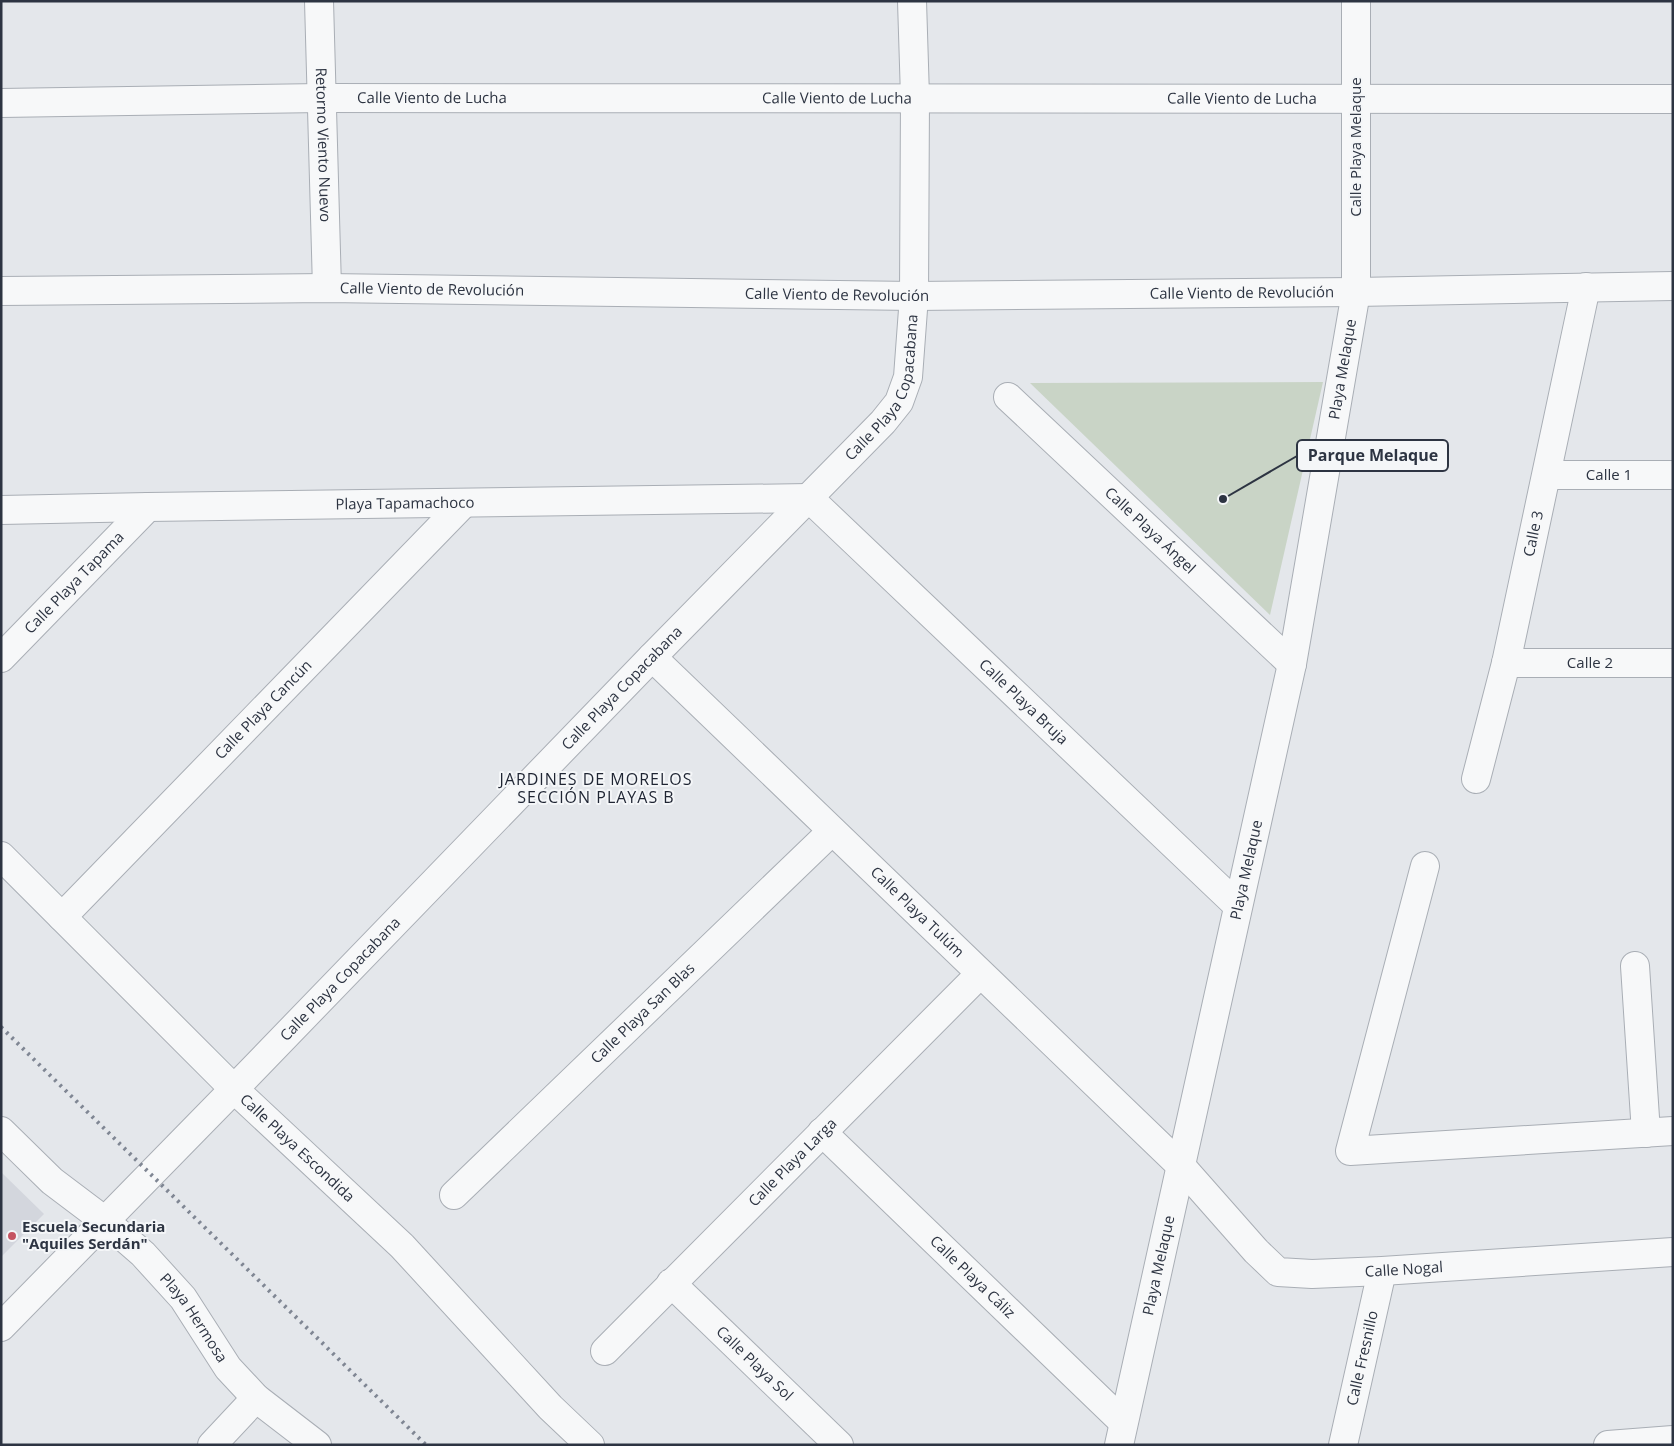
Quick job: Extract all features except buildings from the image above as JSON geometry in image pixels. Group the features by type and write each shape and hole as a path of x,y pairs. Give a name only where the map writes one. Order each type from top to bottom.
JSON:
{"street":[{"name":"Retorno Viento Nuevo","path":"319,1 327,288"},
{"name":"Calle Playa Copacabana","path":"1,1327 883,422 899,402 908,377 914,296 915,97 912,1"},
{"name":"Calle Playa Melaque","path":"1356,1 1356,292"},
{"name":"Calle Viento de Lucha","path":"1,103 321,98 1673,99"},
{"name":"Calle Viento de Revolución","path":"1,291 327,288 914,296 1356,292 1673,286"},
{"name":"Calle 3","path":"1476,779 1506,663 1586,287"},
{"name":"Playa Melaque","path":"1121,1434 1292,664 1356,292"},
{"name":"Calle Playa Ángel","path":"1008,397 1292,664"},
{"name":"Calle 1","path":"1547,475 1673,475"},
{"name":"Playa Tapamachoco","path":"1,510 809,498"},
{"name":"Calle Playa Bruja","path":"809,498 1237,905"},
{"name":"Calle Playa Cancún","path":"62,917 464,503"},
{"name":"Calle Playa Tapama","path":"1,658 148,507"},
{"name":"Calle Playa Tulúm","path":"652,657 1180,1166"},
{"name":"Calle 2","path":"1506,663 1673,663"},
{"name":"Calle Playa San Blas","path":"454,1195 832,831"},
{"name":"Calle Playa Escondida","path":"1,856 234,1089 402,1246 550,1407 590,1445"},
{"path":"1425,866 1350,1151 1673,1131"},
{"path":"1635,966 1646,1133"},
{"name":"Calle Playa Larga","path":"605,1351 980,974"},
{"name":"Playa Hermosa","path":"1,1131 52,1181 105,1221 143,1254 183,1298 228,1368 256,1398 317,1445"},
{"name":"Calle Playa Cáliz","path":"822,1132 1121,1434"},
{"name":"Calle Nogal","path":"1180,1166 1256,1251 1278,1272 1312,1274 1382,1271 1673,1252"},
{"name":"Calle Fresnillo","path":"1343,1445 1382,1271"},
{"name":"Calle Playa Sol","path":"672,1283 839,1445"},
{"path":"212,1445 256,1398"},
{"path":"1608,1445 1673,1440"}],"shaded area":[{"name":"Escuela Secundaria \"Aquiles Serdán\"","path":"1,1172 44,1214 1,1257"}],"green space":[{"path":"1323,382 1270,615 1030,383"}],"railway":[{"path":"1,1027 426,1445"}],"place":[{"name":"Parque Melaque","path":"1223,499"},
{"name":"Escuela Secundaria \"Aquiles Serdán\"","path":"12,1236"}],"district":[{"name":"JARDINES DE MORELOS SECCIÓN PLAYAS B","path":"596,788"}]}
